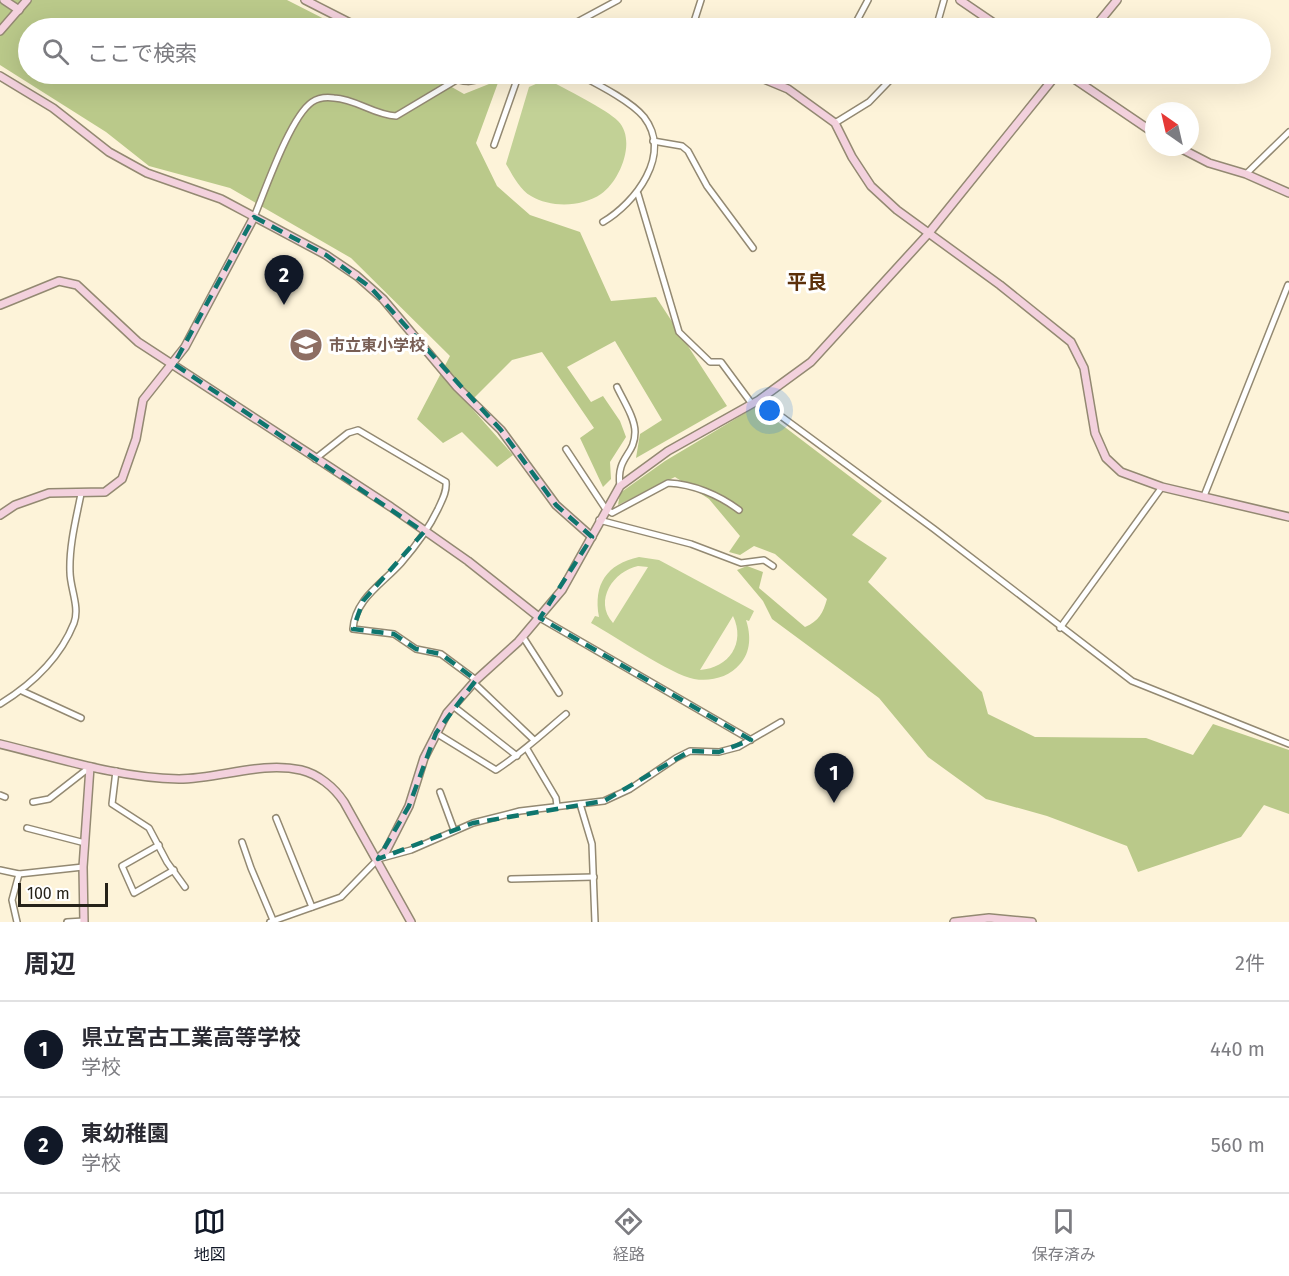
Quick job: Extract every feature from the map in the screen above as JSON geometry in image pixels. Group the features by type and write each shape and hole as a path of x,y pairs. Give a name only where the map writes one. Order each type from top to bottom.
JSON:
{"street":[{"path":"4,0 18,10"},
{"path":"0,31 27,0"},
{"path":"305,0 340,18"},
{"path":"585,18 618,0"},
{"path":"695,18 701,0"},
{"path":"858,18 868,0"},
{"path":"939,18 944,0"},
{"path":"960,0 986,18"},
{"path":"1103,18 1118,0"},
{"path":"0,76 53,108 92,140 130,164 147,173 221,199 326,255 370,287 458,387 501,430 556,505 592,537"},
{"path":"0,515 15,505 50,493 105,492 122,479 136,439 143,400 174,364 254,217 287,138 304,110 312,102 320,99 344,99 386,116 396,116 450,84"},
{"path":"494,145 515,84"},
{"path":"597,84 640,112 649,125 653,141 651,162 638,194 603,222"},
{"path":"776,84 788,89 836,123 852,157 871,186 928,234 1000,285 1071,342 1084,368 1095,433 1106,458 1121,472 1162,487 1289,518"},
{"path":"836,123 869,102 886,84"},
{"path":"242,842 272,921 341,897 386,851 409,806 424,758 453,706 523,637 562,590 592,537 605,508 620,486 668,451 752,405 811,362 928,234 1049,84"},
{"path":"1082,84 1145,127"},
{"path":"1246,174 1289,132"},
{"path":"653,141 682,146 688,151 707,186 753,248"},
{"path":"1195,156 1209,163 1246,174 1289,193"},
{"path":"638,194 679,332 710,362 721,362 752,405"},
{"path":"0,305 58,281 77,285 138,342 468,561 540,618 751,740"},
{"path":"1204,496 1288,285"},
{"path":"617,387 635,432 633,446 618,470 620,486"},
{"path":"759,400 995,575 1060,628 1141,686 1289,744"},
{"path":"314,459 348,433 358,430 446,482 440,505 424,532 400,564 363,601 356,613 353,630 394,634 416,649 441,654 475,682 534,740"},
{"path":"566,449 605,508 612,513 619,512 659,486 668,483 711,493 739,510"},
{"path":"1060,628 1162,487"},
{"path":"0,704 22,690 44,670 74,623 75,607 70,564 81,494"},
{"path":"599,520 691,544 741,563 764,560 772,566"},
{"path":"523,637 559,693"},
{"path":"22,690 81,718"},
{"path":"453,706 517,756"},
{"path":"436,734 496,770 527,749 534,740 566,714"},
{"path":"378,859 411,850 454,830 504,814 604,801 630,789 690,751 718,752 751,740 781,722"},
{"path":"0,744 90,767 179,778 278,767 301,770 320,778 338,794 378,859 411,922"},
{"path":"527,749 556,798 557,806"},
{"path":"33,802 49,799 90,767"},
{"path":"67,922 84,921 83,867 90,767"},
{"path":"116,771 112,804 149,828 185,887"},
{"path":"440,792 454,830"},
{"path":"580,804 592,844 595,922"},
{"path":"276,818 312,907"},
{"path":"27,828 85,843"},
{"path":"159,845 122,866 134,893 174,870"},
{"path":"0,870 19,874 83,867"},
{"path":"17,922 12,900 19,874"},
{"path":"511,879 594,877"},
{"path":"954,922 989,918 1032,922"}],"highlighted area":[{"path":"254,217 326,255 370,287 501,430 556,505 592,537 540,618 751,740 719,752 690,751 604,801 473,823 378,859 409,806 436,733 476,680 441,654 416,649 394,634 353,629 363,601 424,532 174,364"}],"green space":[{"path":"0,0 287,0 322,18 18,18 18,76 0,65"},
{"path":"30,84 446,84 464,94 489,84 498,84 476,143 497,186 530,215 580,232 611,301 656,297 727,406 636,458 640,434 662,420 615,341 567,367 591,402 603,396 620,421 626,437 610,462 611,479 603,487 580,438 594,428 542,352 512,360 468,404 513,455 497,467 462,432 443,443 417,419 450,356 351,258 230,188 149,166 106,132"},
{"path":"536,84 556,84 613,116 624,129 626,149 624,160 614,180 601,194 576,204 548,203 531,196 517,182 506,164 529,87"},
{"path":"757,406 882,501 852,535 887,558 868,582 982,692 988,714 1035,737 1146,738 1193,755 1213,724 1289,750 1289,814 1264,805 1241,837 1138,872 1127,846 1047,816 986,799 928,757 879,698 772,619 763,601 737,570 747,566 763,572 759,588 805,627 820,616 827,599 775,554 754,546 740,555 729,552 740,536 709,499 675,477 618,505 620,493 665,461"},
{"path":"639,557 659,560 754,611 749,621 746,620 749,643 740,664 719,678 694,679 658,663 591,623 595,616 599,617 598,595 605,577 611,570 628,560","holes":["638,566 648,567 613,623 607,614 605,605 609,588 621,574","733,616 737,626 737,636 732,652 719,665 700,670"]}],"place":[{"name":"東幼稚園","path":"284,305"},
{"name":"市立東小学校","path":"306,345"},
{"name":"県立宮古工業高等学校","path":"834,803"}],"district":[{"name":"平良","path":"807,282"}]}
